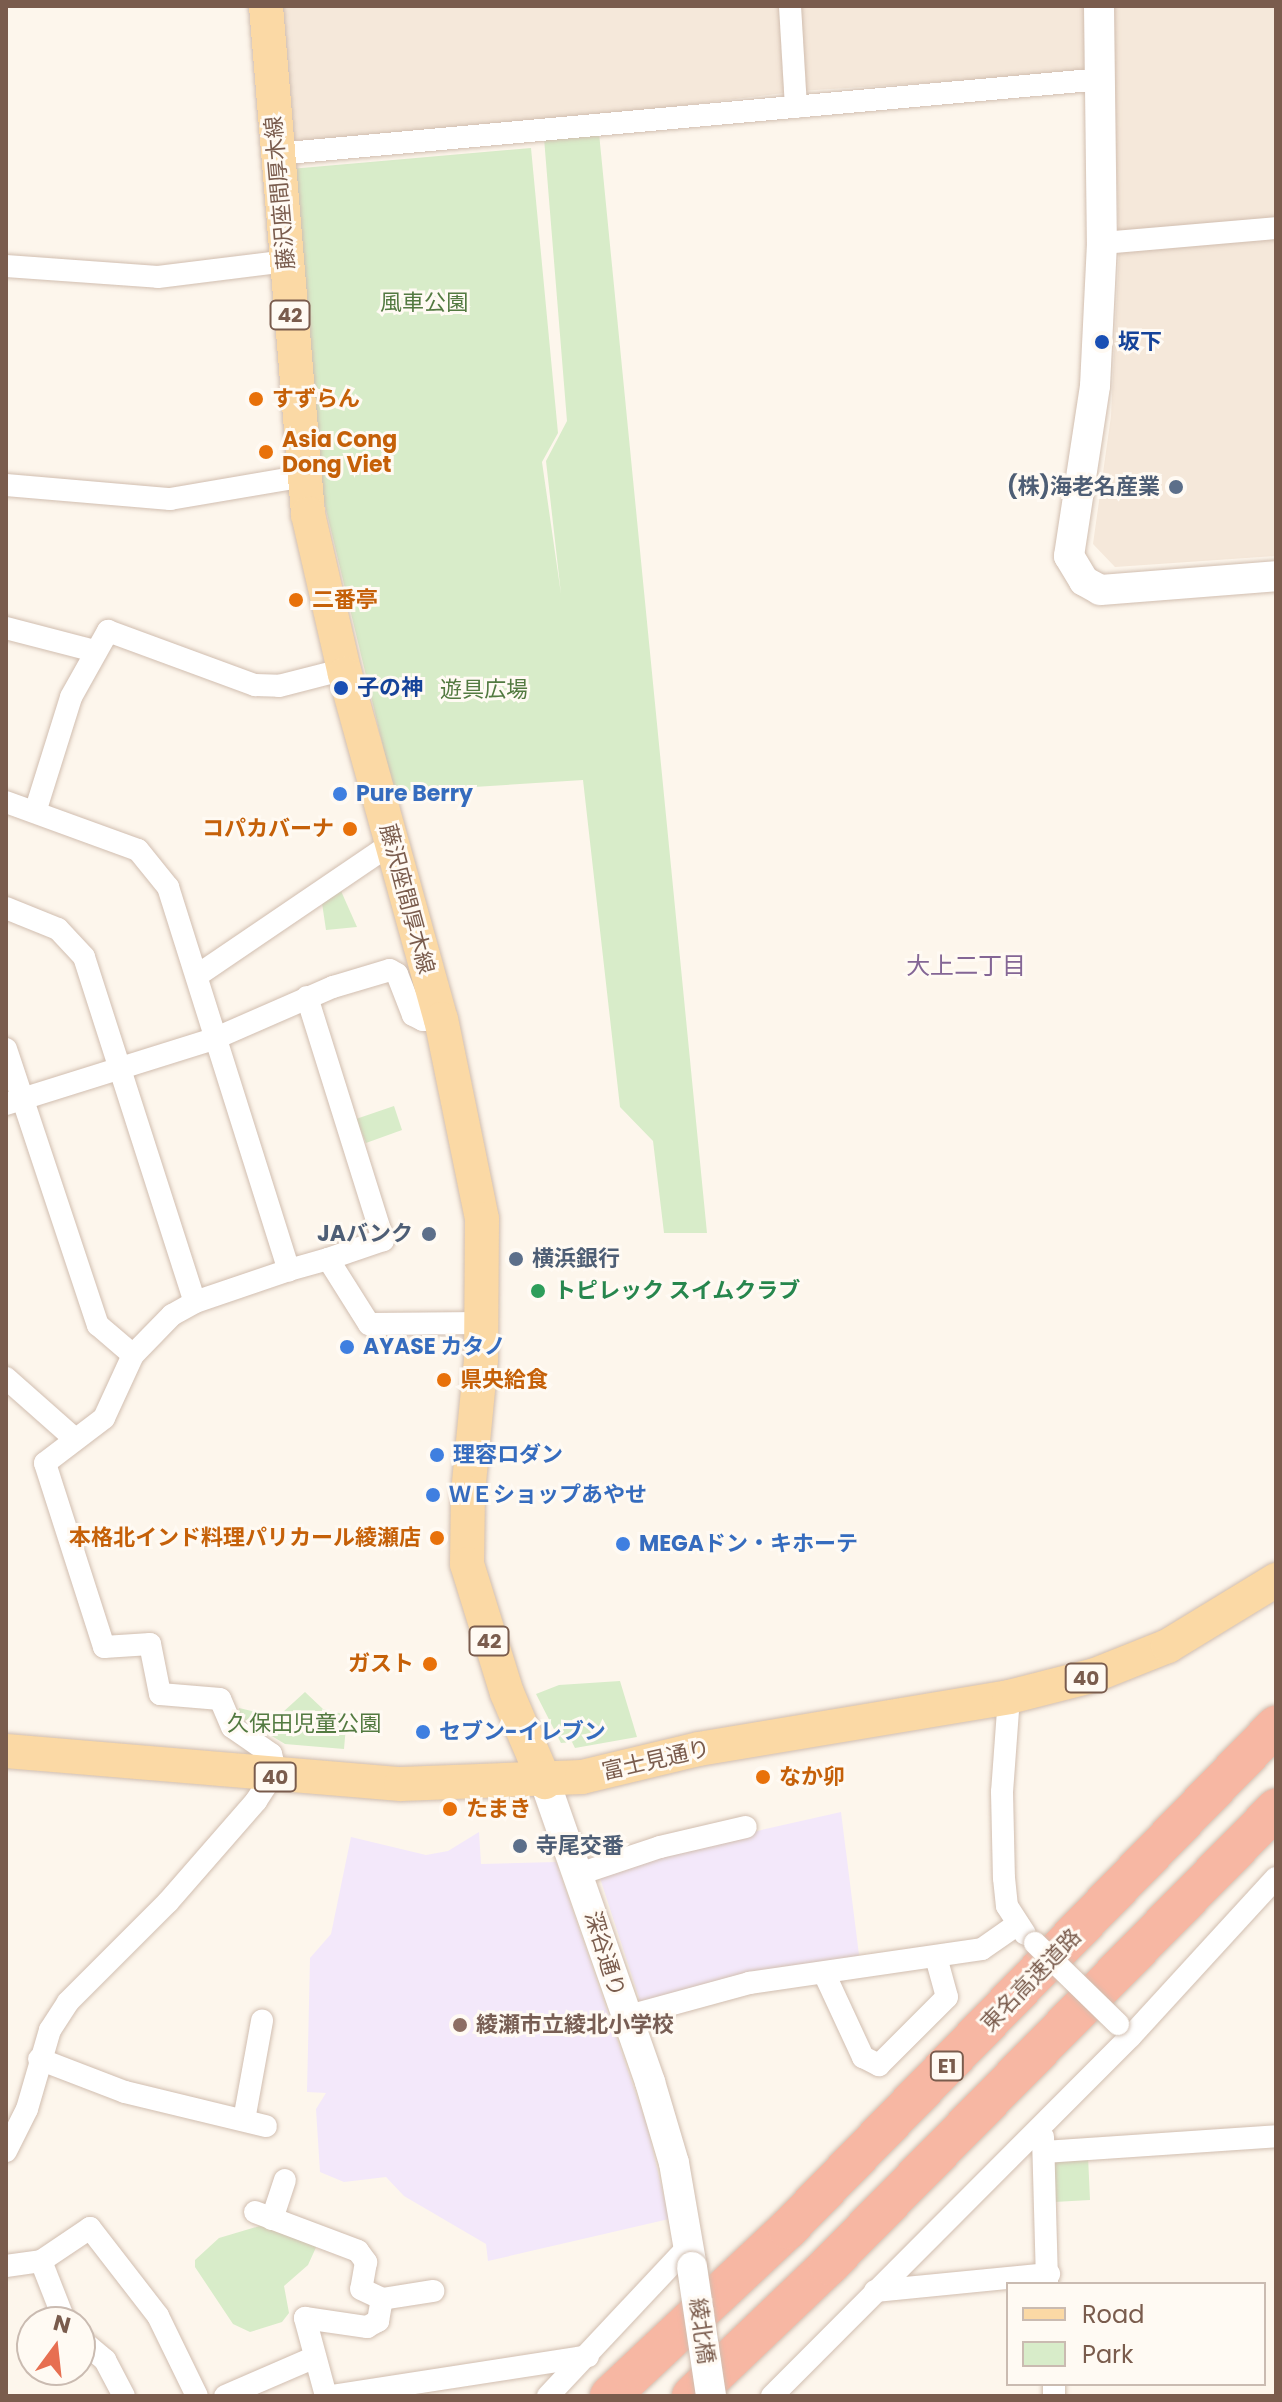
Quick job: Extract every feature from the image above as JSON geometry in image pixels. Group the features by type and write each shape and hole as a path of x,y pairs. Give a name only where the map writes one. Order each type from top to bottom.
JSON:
{"highway":[{"name":"東名高速道路","path":"610,2396 788,2229 1276,1726"},
{"name":"E1","path":"692,2396 829,2265 1276,1809"}],"main road":[{"name":"藤沢座間厚木線","path":"266,6 304,476 345,669 441,1019 482,1219 481,1323 467,1564 507,1693 545,1782"},
{"name":"富士見通り","path":"6,1751 272,1776 401,1784 545,1782 699,1749 1009,1697 1095,1675 1168,1646 1276,1580"}],"street":[{"path":"790,6 796,107"},
{"path":"1099,6 1102,243 1091,433 1069,556 1075,572 1100,590 1276,576"},
{"path":"276,154 1101,79"},
{"path":"1102,243 1276,228"},
{"path":"6,266 158,277 286,261"},
{"path":"6,485 170,499 304,476"},
{"path":"6,628 95,651"},
{"path":"36,809 63,717 108,631 255,685 279,686 345,669"},
{"path":"6,802 36,809 138,850 168,887 289,1270"},
{"path":"198,975 391,844"},
{"path":"6,908 58,929 84,957 195,1302"},
{"path":"13,1102 216,1038 307,997 390,970 397,974 413,1015 423,1020 441,1019"},
{"path":"6,2151 27,2109 39,2059 50,2030 68,2002 168,1902 256,1801 272,1776 271,1754 232,1727 220,1699 160,1694 150,1644 104,1647 45,1463 104,1418 133,1355 172,1315 195,1302 383,1240 307,997"},
{"path":"6,1049 13,1102 98,1325 133,1355"},
{"path":"328,1259 369,1324 481,1323"},
{"path":"6,1378 75,1439"},
{"path":"1009,1697 1002,1792 1004,1878 1015,1926 1124,2030"},
{"name":"深谷通り","path":"545,1782 579,1874 670,2149 691,2256"},
{"path":"579,1874 674,1843 746,1827"},
{"path":"772,2396 1042,2120 1124,2030 1276,1878"},
{"path":"625,2017 749,1983 982,1949 1015,1926"},
{"path":"824,1973 863,2057 879,2065 947,1997 936,1957"},
{"path":"244,2120 262,2021"},
{"path":"39,2059 125,2092 266,2126"},
{"path":"875,2291 1048,2279 1042,2120"},
{"path":"1044,2152 1276,2136"},
{"path":"285,2180 264,2215 358,2251 366,2262 361,2289 382,2299 433,2291"},
{"path":"6,2266 41,2261 90,2228 158,2316 197,2396"},
{"path":"548,2396 691,2256"},
{"name":"綾北橋","path":"691,2256 711,2396"},
{"path":"41,2261 59,2306"},
{"path":"382,2299 378,2321 367,2327 305,2318 328,2396 588,2356"},
{"path":"96,2352 105,2360 124,2396"},
{"path":"225,2396 315,2357"}],"shaded area":[{"path":"275,6 1276,6 1276,556 1115,567 1093,544 1111,416 1119,251 1114,71 800,91 468,132 282,141"},
{"name":"綾瀬市立綾北小学校","path":"841,1812 860,1963 642,2007 599,1875 655,1854"},
{"name":"綾瀬市立綾北小学校","path":"479,1832 481,1864 556,1862 647,2126 669,2219 488,2261 486,2244 404,2196 386,2177 344,2182 320,2172 316,2109 326,2093 307,2092 310,1958 331,1934 351,1837 426,1855 448,1851"}],"green space":[{"name":"風車公園","path":"599,133 707,1233 664,1233 653,1141 620,1107 583,780 394,792 323,497 290,169 531,148 558,433 542,462 561,594 546,461 567,421 544,138"},
{"path":"341,891 357,927 326,930 322,903"},
{"path":"394,1106 402,1130 366,1143 356,1119"},
{"path":"620,1681 637,1737 575,1748 572,1742 561,1743 536,1694 559,1685"},
{"name":"久保田児童公園","path":"305,1692 323,1709 347,1715 344,1749 285,1744 237,1715 239,1708 269,1715 283,1712"},
{"path":"1088,2156 1090,2200 1054,2202 1052,2157"},
{"path":"263,2225 318,2243 308,2265 284,2286 289,2313 282,2322 250,2332 233,2324 195,2267 195,2260 219,2238"}],"place":[{"name":"坂下","path":"1102,342"},
{"name":"すずらん","path":"256,399"},
{"name":"Asia Cong Dong Viet","path":"266,452"},
{"name":"(株)海老名産業","path":"1176,487"},
{"name":"二番亭","path":"296,600"},
{"name":"子の神","path":"341,688"},
{"name":"Pure Berry","path":"340,794"},
{"name":"コパカバーナ","path":"350,829"},
{"name":"JAバンク","path":"429,1234"},
{"name":"横浜銀行","path":"516,1259"},
{"name":"トピレック スイムクラブ","path":"538,1291"},
{"name":"AYASE カタノ","path":"347,1347"},
{"name":"県央給食","path":"444,1380"},
{"name":"理容ロダン","path":"437,1455"},
{"name":"ＷＥショップあやせ","path":"433,1495"},
{"name":"本格北インド料理パリカール綾瀬店","path":"437,1538"},
{"name":"MEGAドン・キホーテ","path":"623,1544"},
{"name":"ガスト","path":"430,1664"},
{"name":"セブン-イレブン","path":"423,1732"},
{"name":"なか卯","path":"763,1777"},
{"name":"たまき","path":"450,1809"},
{"name":"寺尾交番","path":"520,1846"},
{"name":"綾瀬市立綾北小学校","path":"460,2025"}],"district":[{"name":"大上二丁目","path":"966,966"}],"park label":[{"name":"遊具広場","path":"484,690"}]}
